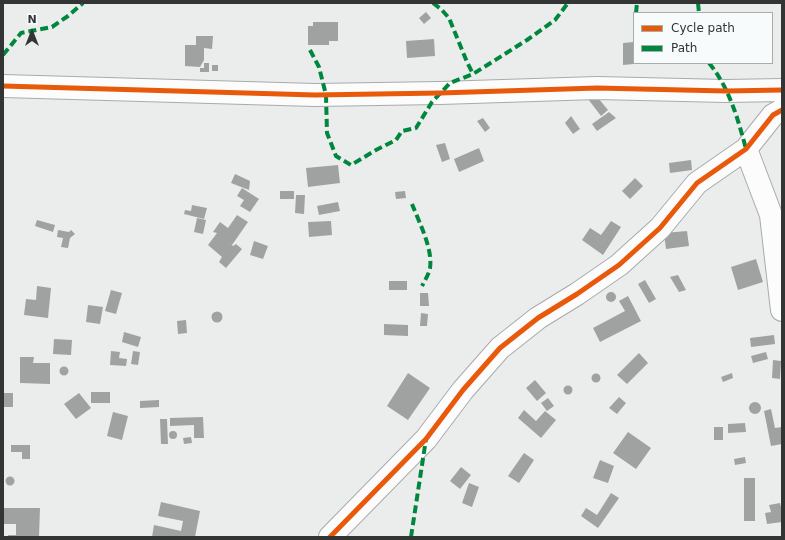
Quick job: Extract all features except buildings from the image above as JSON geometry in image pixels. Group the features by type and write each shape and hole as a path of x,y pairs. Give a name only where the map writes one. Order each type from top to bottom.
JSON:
{"street":[{"path":"3,86 315,95 448,93 597,88 726,91 782,90"},
{"path":"330,537 426,439 463,390 500,348 538,318 577,294 619,265 660,228 697,183 746,149 773,115 782,110"},
{"path":"746,149 771,215 782,310"}],"marked path":[{"path":"3,55 21,33 52,27 83,3"},
{"path":"433,3 449,18 473,74"},
{"path":"310,50 319,67 326,95 327,133 336,156 351,165 396,140 402,131 416,128 432,102 450,83 473,74 527,40 555,20 568,3"},
{"path":"636,12 637,3"},
{"path":"698,3 699,12"},
{"path":"710,64 722,82 732,104 746,149"},
{"path":"412,204 425,236 430,261 428,275 422,286"},
{"path":"411,537 426,439"}],"cycle path":[{"path":"3,86 315,95 597,88 726,91 782,90"},
{"path":"330,537 426,439 463,390 500,348 538,318 577,294 619,265 660,228 697,183 746,149 773,115 782,110"}]}
